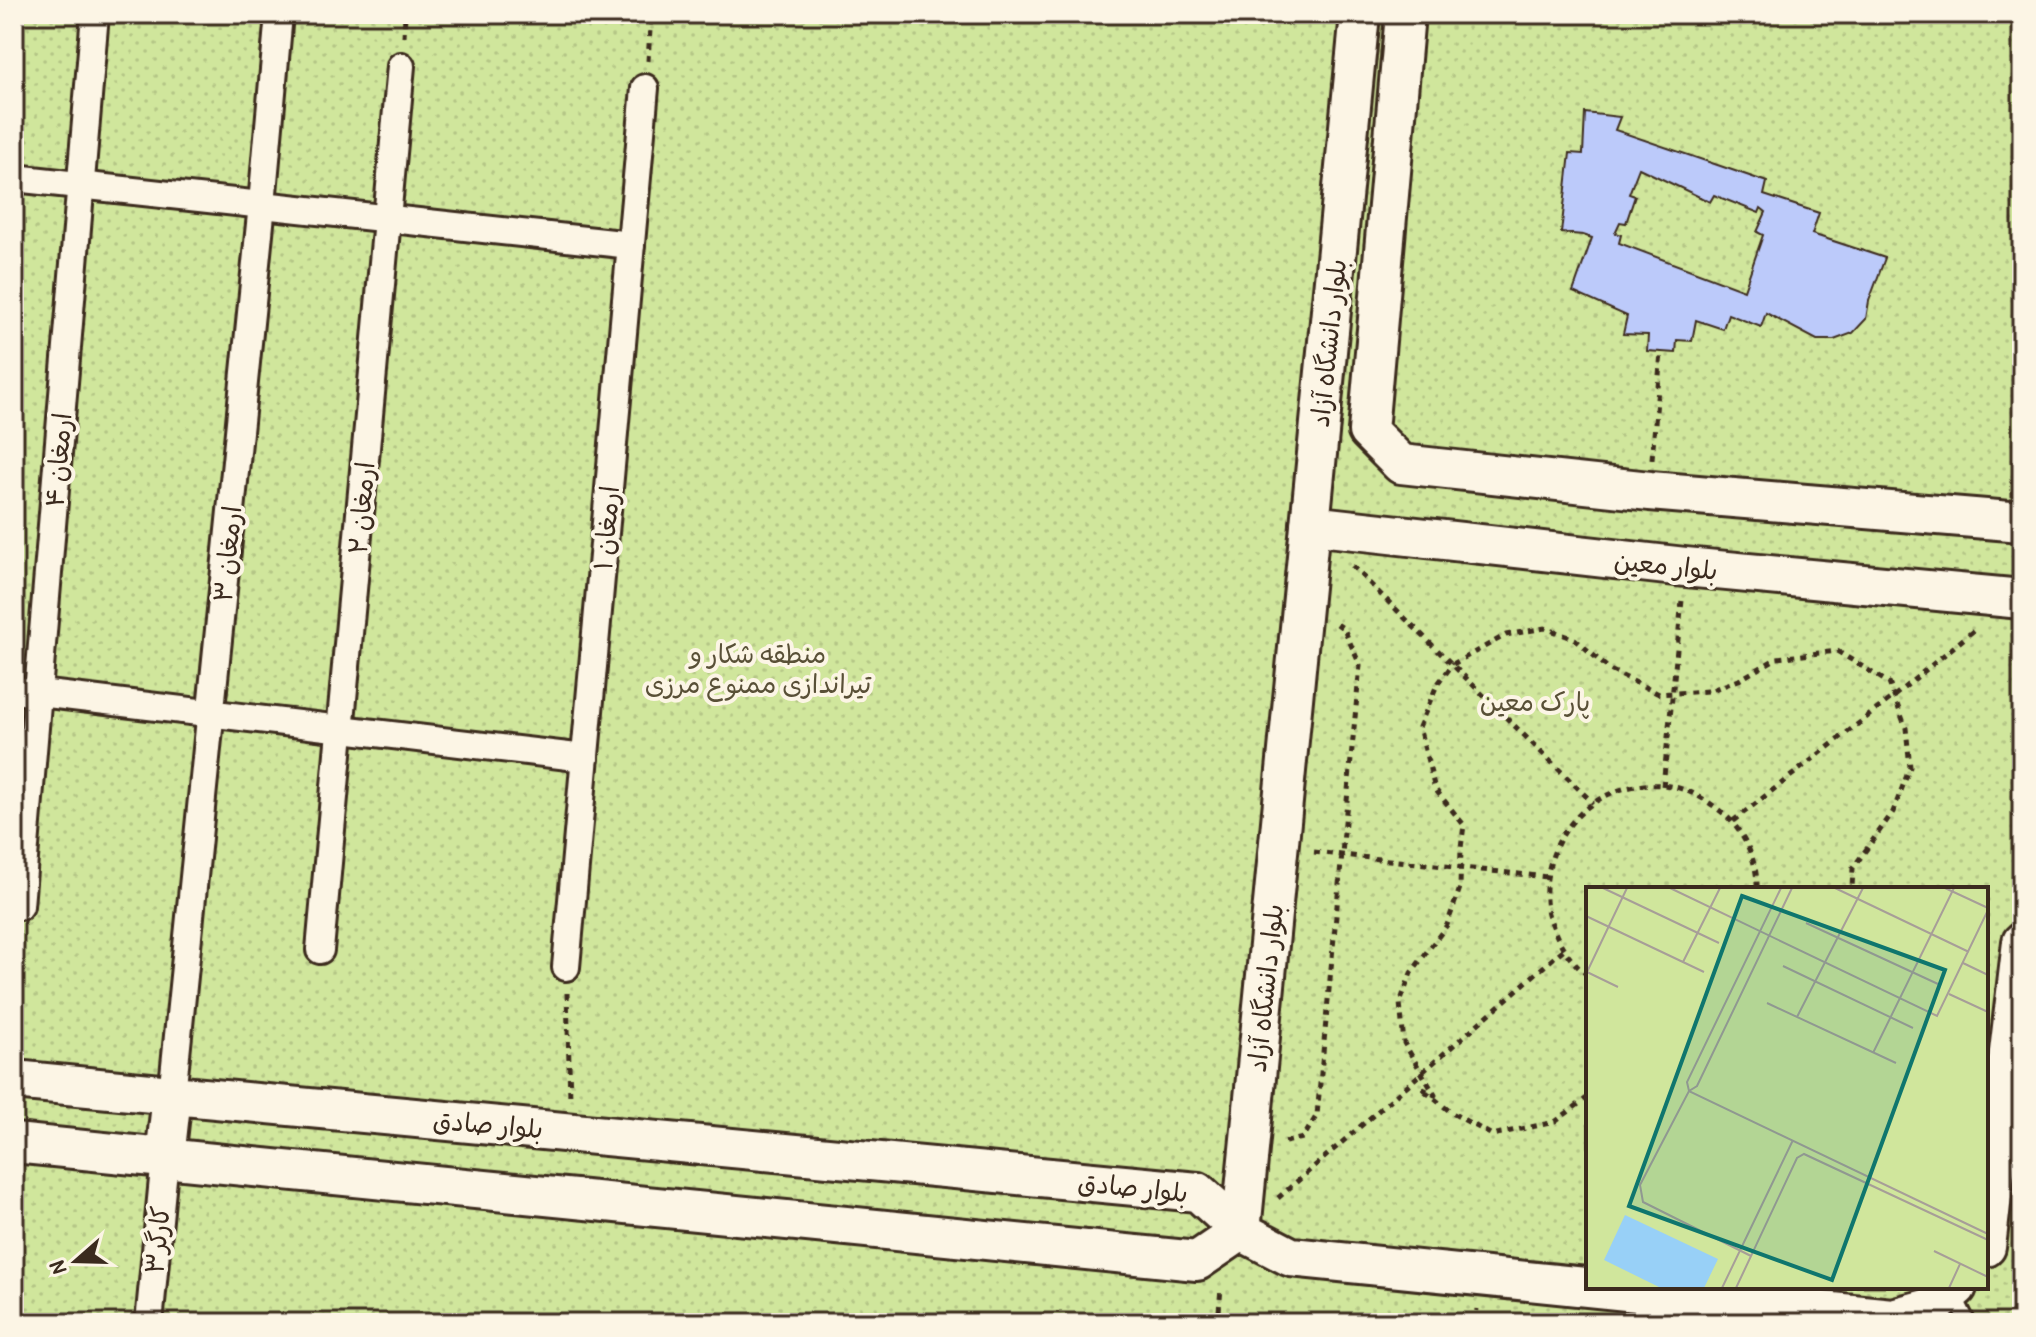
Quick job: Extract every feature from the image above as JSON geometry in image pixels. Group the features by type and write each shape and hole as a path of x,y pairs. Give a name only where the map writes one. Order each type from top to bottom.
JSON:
{"street":[{"name":"ارمغان ۴","path":"20,906 26,692 81,185 95,14"},
{"name":"ارمغان ۳","path":"172,1095 279,14"},
{"name":"بلوار دانشگاه آزاد","path":"1241,1231 1360,14"},
{"name":"بلوار دانشگاه آزاد","path":"1405,14 1368,431 1401,464 1650,491"},
{"name":"ارمغان ۲","path":"320,950 401,66"},
{"name":"ارمغان ۱","path":"566,967 645,88"},
{"path":"14,178 631,245"},
{"path":"1650,491 2022,522"},
{"name":"بلوار معین","path":"1310,525 1685,567 2017,598"},
{"path":"26,692 585,758"},
{"path":"1988,1230 2022,942"},
{"name":"بلوار صادق","path":"14,1080 1198,1192 1241,1231"},
{"path":"165,1158 172,1095"},
{"path":"14,1143 1197,1261 1241,1231 1291,1257 1586,1287"},
{"name":"کارگر۳","path":"149,1323 165,1158"},
{"path":"1606,1289 1892,1318 1959,1300"}],"path":[{"path":"645,88 651,14"},
{"path":"1650,491 1661,352"},
{"path":"1310,525 1593,803"},
{"path":"1663,786 1685,567"},
{"path":"1733,821 2017,598"},
{"path":"1249,1152 1303,1138 1317,1115 1360,665 1344,629 1303,600"},
{"path":"1586,1099 1555,1122 1492,1135 1452,1113 1421,1088 1435,1095 1404,1043 1400,1003 1411,973 1447,925 1460,888 1464,825 1435,789 1419,727 1437,685 1453,664 1506,635 1545,628 1575,639 1610,670 1659,694 1709,691 1739,680 1777,658 1837,651 1889,683 1906,728 1910,767 1893,812 1853,868 1852,887"},
{"path":"1586,974 1559,943 1547,909 1547,872 1559,838 1581,811 1609,793 1642,785 1663,786 1676,787 1707,800 1733,821 1750,851 1757,887"},
{"path":"1278,848 1547,877"},
{"path":"1241,1231 1564,949"},
{"path":"566,967 571,1132"}],"green space":[{"name":"منطقه شکار و تیراندازی ممنوع مرزی","path":"14,14 2022,14 2022,1323 14,1323"}],"building":[{"path":"1585,113 1620,117 1615,130 1767,182 1764,195 1819,213 1812,234 1885,258 1869,301 1866,319 1853,333 1834,340 1817,340 1766,313 1761,327 1728,314 1723,329 1696,320 1692,341 1677,340 1676,353 1647,351 1648,335 1623,334 1627,316 1573,292 1592,238 1561,233 1570,153 1583,154","holes":["1639,168 1710,202 1714,195 1759,213 1761,208 1766,212 1757,232 1763,235 1744,290 1619,243 1621,235 1615,233 1620,222 1626,223 1635,196 1629,194"]}],"park label":[{"name":"پارک معین","path":"1535,701"}]}
